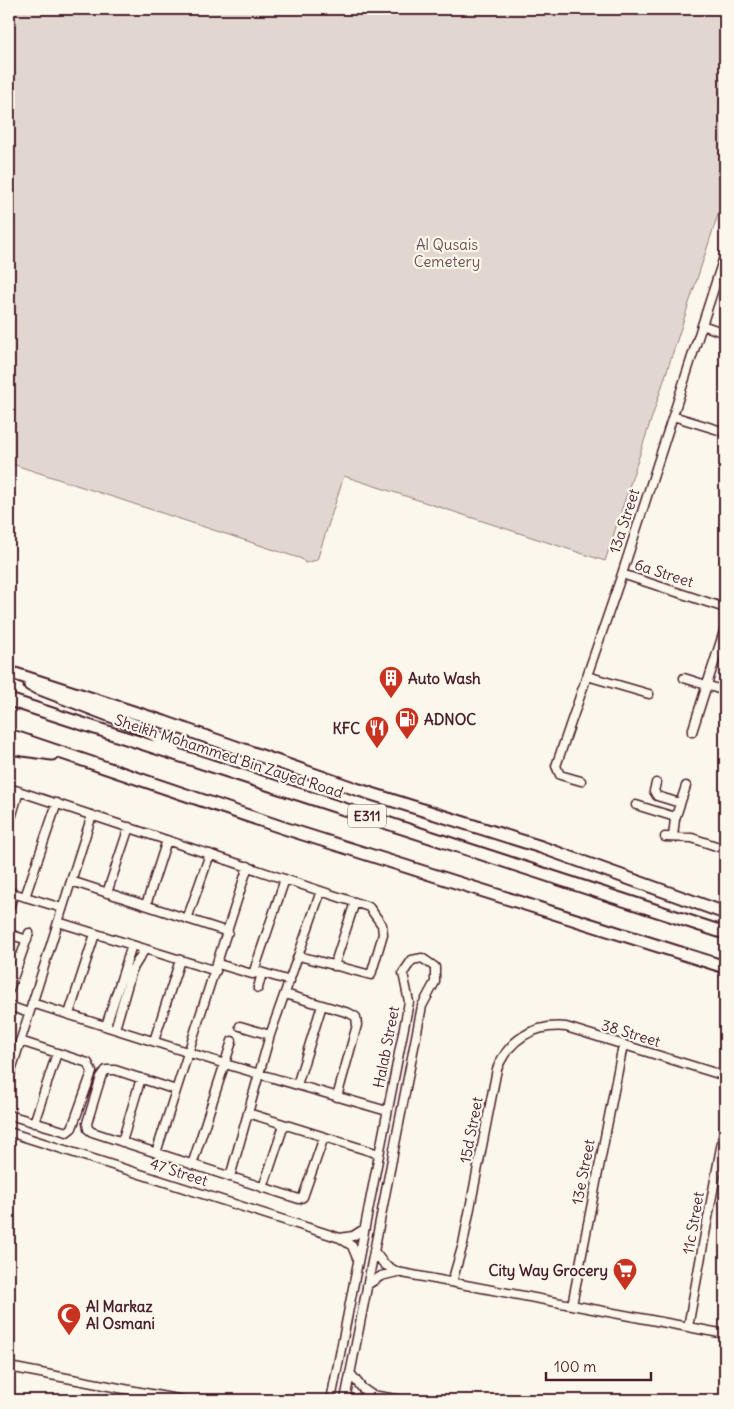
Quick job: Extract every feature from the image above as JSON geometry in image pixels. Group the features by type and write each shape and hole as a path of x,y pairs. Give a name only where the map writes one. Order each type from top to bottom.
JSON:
{"highway":[{"path":"9,672 164,722 356,789 541,847 725,913"},
{"path":"9,678 145,729 162,740 176,754"},
{"name":"Sheikh Mohammed Bin Zayed Road","path":"9,700 725,933"},
{"name":"E311","path":"9,735 284,828 725,968"},
{"path":"9,748 72,755"}],"street":[{"name":"13a Street","path":"581,781 560,775 556,769 622,574 725,257"},
{"path":"702,325 725,332"},
{"path":"673,416 725,432"},
{"name":"6a Street","path":"622,574 725,608"},
{"path":"692,732 725,628"},
{"path":"587,676 649,694"},
{"path":"684,678 725,691"},
{"path":"656,782 654,791 660,797 680,803"},
{"path":"686,786 669,836 692,838 725,849"},
{"path":"9,788 371,908 382,928 374,971 368,975 298,956"},
{"path":"9,825 19,791"},
{"path":"655,811 660,797"},
{"path":"25,897 57,803"},
{"path":"636,805 675,817"},
{"path":"9,1076 92,815"},
{"path":"107,893 130,827"},
{"path":"146,905 167,840"},
{"path":"187,919 210,854"},
{"path":"156,1153 248,866"},
{"path":"254,974 285,879"},
{"path":"71,881 228,932"},
{"path":"230,1177 270,1036 321,891"},
{"path":"9,908 11,892 62,908"},
{"path":"334,966 355,902"},
{"path":"58,922 180,960 254,974 262,973 290,981"},
{"path":"9,934 28,936 9,990"},
{"path":"69,1014 95,934"},
{"path":"106,1026 132,945"},
{"path":"115,1029 132,970 145,949"},
{"path":"9,955 20,959"},
{"name":"Halab Street","path":"331,1399 357,1258 409,1002 403,973 412,960 422,958 435,967 437,977 422,1006 345,1400"},
{"path":"154,1041 180,960"},
{"path":"258,988 262,973"},
{"path":"285,994 353,1014 357,1021 337,1097"},
{"path":"32,1003 224,1064 387,1111"},
{"path":"297,1085 322,1005"},
{"path":"9,1006 29,1013"},
{"path":"240,1026 270,1036"},
{"name":"38 Street","path":"528,1033 550,1026 566,1027 725,1076"},
{"name":"15d Street","path":"455,1283 497,1069 509,1047 528,1033"},
{"path":"9,1115 64,1133 70,1131 92,1072 88,1063 20,1041"},
{"path":"192,1165 232,1041"},
{"name":"13e Street","path":"572,1305 623,1044"},
{"path":"34,1123 57,1053"},
{"path":"176,1090 114,1070 106,1070 101,1077 95,1095 88,1128 92,1132 122,1142 302,1199 324,1137"},
{"path":"122,1142 141,1078"},
{"path":"248,1113 379,1154"},
{"path":"263,1188 284,1124"},
{"name":"11c Street","path":"688,1327 725,1125"},
{"name":"47 Street","path":"9,1132 340,1238"},
{"path":"340,1238 353,1236 364,1229"},
{"path":"340,1238 352,1246 357,1258"},
{"path":"374,1251 384,1264 397,1272 725,1334"},
{"path":"367,1285 381,1276 397,1272"},
{"path":"9,1368 182,1400"},
{"path":"350,1372 362,1388 372,1395"},
{"path":"354,1400 372,1395 402,1400"}],"green space":[{"name":"Al Qusais Cemetery","path":"9,9 725,9 725,193 605,561 344,476 317,560 305,563 302,559 9,463"}],"place":[{"name":"Auto Wash","path":"391,699"},
{"name":"ADNOC","path":"407,740"},
{"name":"KFC","path":"377,749"},
{"name":"City Way Grocery","path":"625,1291"},
{"name":"Al Markaz Al Osmani","path":"69,1336"}]}
